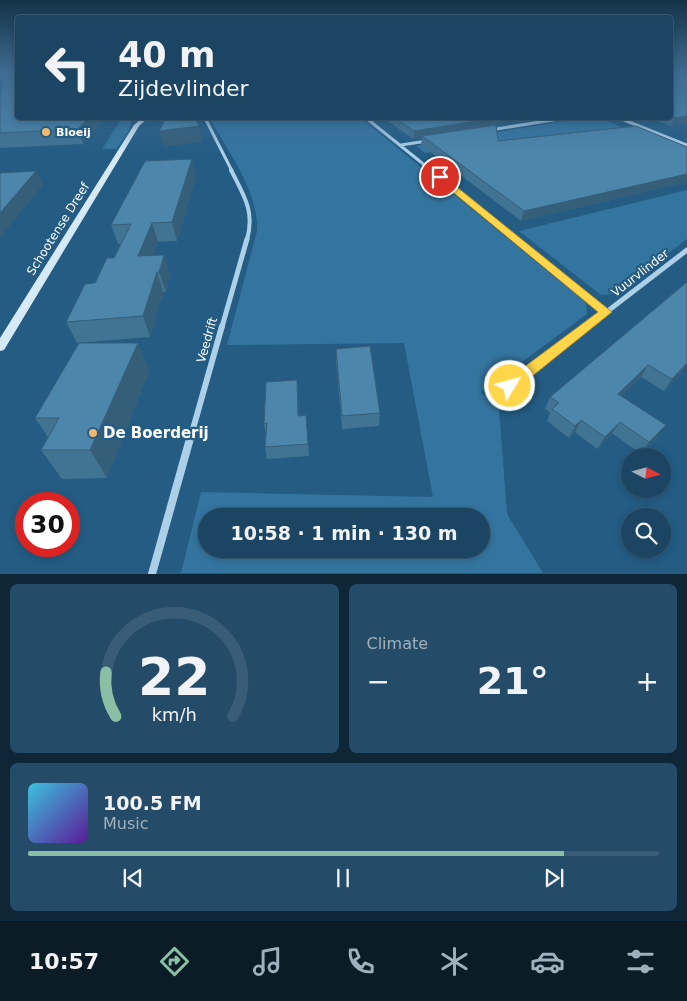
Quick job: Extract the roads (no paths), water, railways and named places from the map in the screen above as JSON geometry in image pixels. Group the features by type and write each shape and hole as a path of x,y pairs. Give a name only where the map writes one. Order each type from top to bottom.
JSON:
{"street":[{"name":"Veedrift","path":"152,574 250,228 249,206 206,120"},
{"path":"369,120 606,312"},
{"path":"488,131 553,120"},
{"path":"625,120 687,146"},
{"name":"Schootense Dreef","path":"0,347 137,121"},
{"path":"401,145 430,140"},
{"name":"Vuurvlinder","path":"510,386 687,250"}],"place":[{"name":"Bloeij","path":"46,132"},
{"name":"De Boerderij","path":"93,433"}]}
